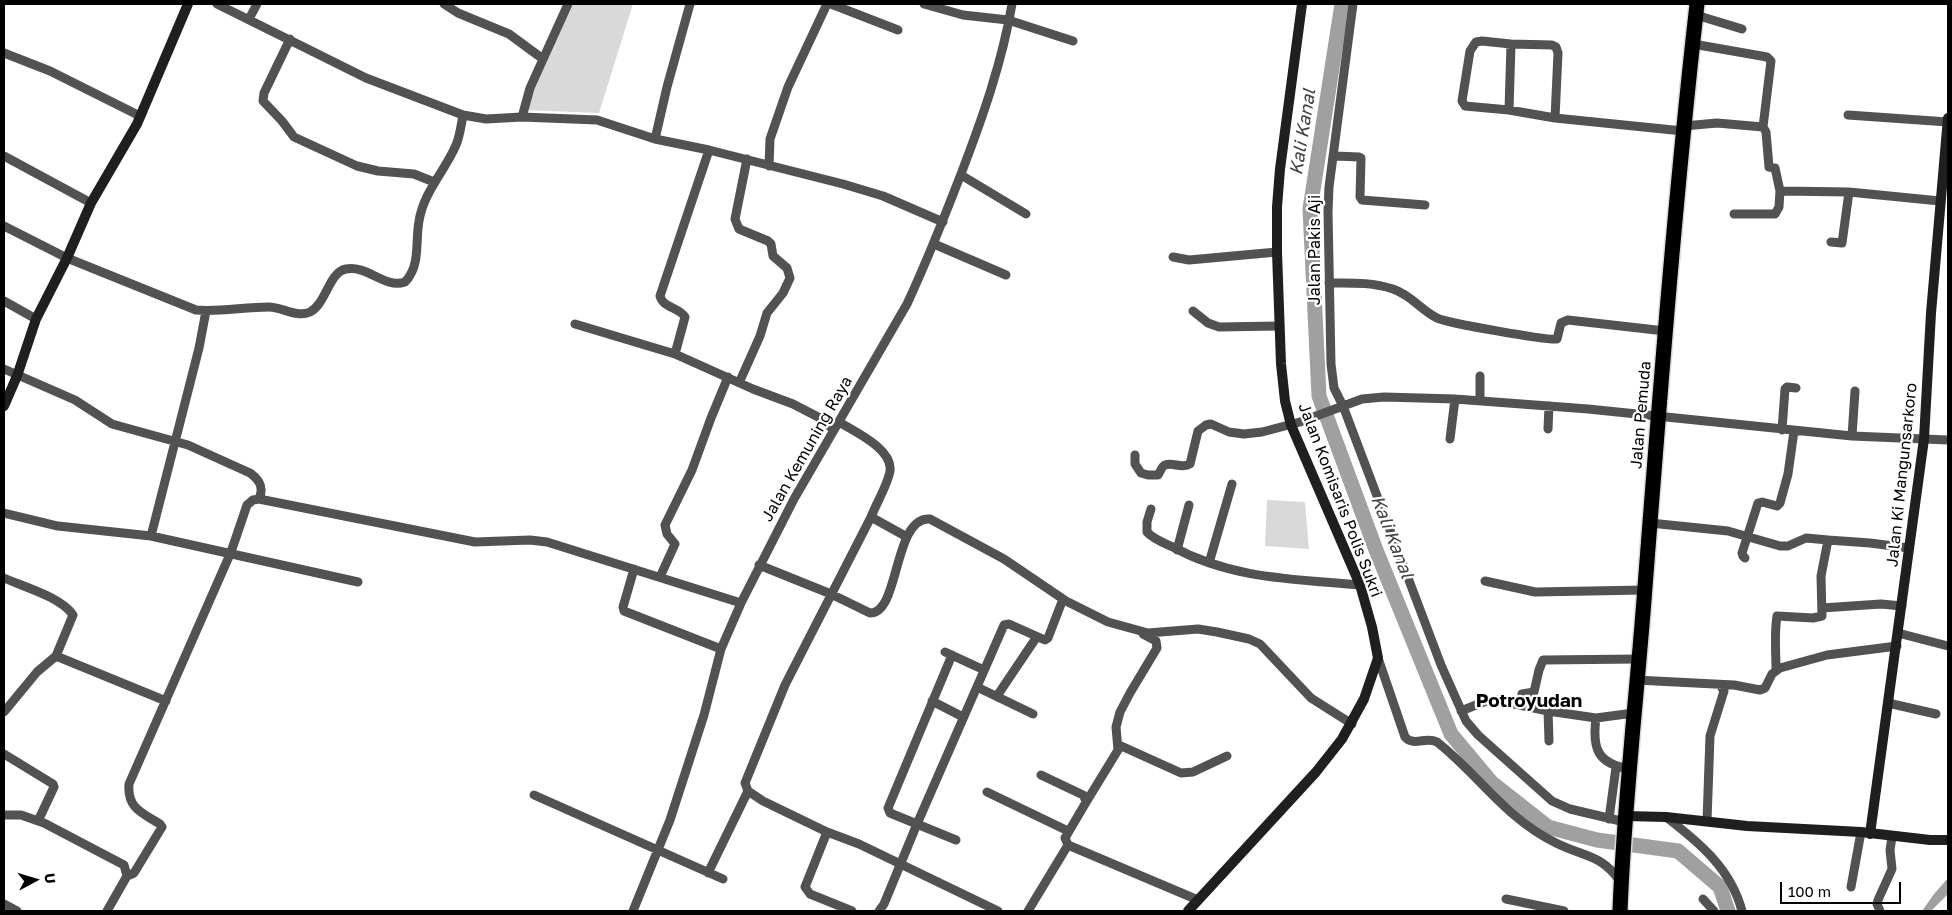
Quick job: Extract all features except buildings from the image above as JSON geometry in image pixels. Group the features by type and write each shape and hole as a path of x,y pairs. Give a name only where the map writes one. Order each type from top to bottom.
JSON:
{"highway":[{"name":"Jalan Pemuda","path":"1620,911 1625,822 1623,768 1634,713 1665,331 1696,9"}],"main road":[{"path":"4,406 17,376 36,320 67,258 91,203 140,116 188,4"},
{"name":"Jalan Komisaris Polis Sukri","path":"1188,911 1316,772 1352,724 1364,699 1378,658 1372,626 1360,585 1296,423 1285,401 1279,326 1277,252 1280,169 1302,4"},
{"name":"Jalan Ki Mangunsarkoro","path":"1865,833 1897,646 1924,439 1940,201 1948,120"},
{"path":"1625,822 1666,817 1747,826 1948,840"}],"street":[{"path":"217,4 366,78 463,115 486,119 568,117 607,122 655,139 709,150 826,179 883,196 943,222"},
{"path":"249,19 257,4"},
{"path":"444,4 458,13 510,34 543,59"},
{"path":"522,117 530,88 568,4"},
{"path":"655,139 690,4"},
{"path":"769,166 770,139 788,87 827,4"},
{"path":"831,4 898,30"},
{"path":"924,4 963,15 1008,20 1073,41"},
{"name":"Jalan Kemuning Raya","path":"633,911 659,851 704,715 721,649 741,603 775,534 907,304 934,244 982,119 994,82 1012,4"},
{"name":"Jalan Pakis Aji","path":"1353,4 1335,156 1329,187 1329,283 1334,388 1441,665 1466,721 1552,801 1570,809 1625,822"},
{"path":"1696,9 1742,29"},
{"path":"290,39 264,93 263,101 294,137 357,166 378,171 414,174 434,182"},
{"path":"1555,118 1558,53 1556,47 1552,45 1482,41 1476,42 1473,45 1470,51 1462,101 1465,106 1509,110 1555,118 1683,129 1717,123 1763,127"},
{"path":"1509,110 1511,44"},
{"path":"1693,44 1770,59 1772,61 1763,127 1766,132 1769,167 1776,168 1780,191 1779,207 1775,214 1734,214"},
{"path":"4,53 50,71 140,116"},
{"path":"4,226 67,258 196,310 270,307 294,313 308,313 316,307 339,272 345,269 362,270 394,284 405,282 413,273 419,221 434,182 457,144 463,115"},
{"path":"1848,115 1948,120"},
{"path":"675,354 685,317 682,313 663,303 660,296 709,150"},
{"path":"4,156 91,203"},
{"path":"1335,156 1359,156 1360,197 1362,200 1425,205"},
{"path":"739,382 760,336 767,313 783,293 790,278 787,268 773,256 768,241 739,229 735,219 747,159"},
{"path":"961,175 1026,214"},
{"path":"1780,191 1849,192 1940,201"},
{"path":"1831,242 1842,243 1849,192"},
{"path":"934,244 1006,275"},
{"path":"1173,257 1189,260 1277,252"},
{"path":"1329,283 1378,285 1404,294 1440,320 1544,339 1557,339 1561,323 1568,320 1665,331"},
{"path":"4,301 36,320"},
{"path":"1193,310 1208,323 1219,327 1279,326"},
{"path":"151,536 206,311"},
{"path":"575,324 675,354 793,404 820,418 834,430"},
{"path":"4,369 75,400 112,424 176,440 250,473 261,486 261,494 258,499"},
{"path":"1480,376 1480,401"},
{"path":"660,577 675,544 667,534 665,525 692,470 728,378"},
{"path":"1782,430 1785,389 1791,386"},
{"path":"1852,436 1855,391"},
{"path":"1135,455 1135,464 1141,473 1155,476 1166,465 1185,467 1190,464 1198,431 1206,425 1211,424 1229,432 1244,434 1296,423 1362,399 1384,397 1456,399 1549,406 1852,436 1948,440"},
{"path":"1450,439 1456,399"},
{"path":"1548,429 1549,406"},
{"path":"839,422 880,448 889,460 889,476 871,517 784,684 745,783 748,791 763,801 827,832 900,863 998,911"},
{"path":"1745,558 1742,553 1758,502 1777,506 1780,503 1788,474 1794,431"},
{"path":"1209,563 1232,484"},
{"path":"107,911 127,876 134,873 162,827 134,806 129,799 129,784 231,552 247,505 253,500 258,499 475,542 530,540 546,542 741,603"},
{"path":"1177,550 1189,505"},
{"path":"1151,509 1146,532 1192,558 1272,578 1360,585"},
{"path":"4,513 58,526 151,536 231,552 358,582"},
{"path":"871,517 907,537"},
{"path":"759,566 832,594 870,613 874,613 881,609 912,527 923,519 930,519 1004,559 1085,612 1108,622 1139,631 1158,633 1198,629 1254,641 1260,644 1311,698 1352,724"},
{"path":"1650,523 1728,531 1784,546 1806,538 1909,548"},
{"path":"1636,680 1734,685 1760,690 1767,685 1776,670 1774,644 1777,616 1821,617 1821,576 1828,540"},
{"path":"634,568 622,607 624,611 721,649"},
{"path":"4,578 58,602 73,615 56,656 37,672 4,712"},
{"path":"1485,581 1535,592 1645,590"},
{"path":"879,911 884,904 900,863 1004,625 1011,625 1044,641 1048,638 1063,599"},
{"path":"1822,608 1881,604 1902,606"},
{"path":"1139,631 1156,641 1157,648 1120,712 1116,727 1119,745 1104,775 1064,840 1068,845 1198,900"},
{"path":"1898,633 1948,646"},
{"path":"997,696 1036,638"},
{"path":"1776,670 1790,664 1828,655 1897,646"},
{"path":"956,840 890,813 888,808 932,701 948,654 984,670"},
{"path":"56,656 166,702"},
{"path":"1378,658 1404,737 1407,740 1412,742 1430,740 1437,742 1506,809 1556,843 1603,862 1622,878"},
{"path":"1520,705 1522,694 1534,692 1543,660 1638,659"},
{"path":"1707,821 1710,736 1724,691 1720,685"},
{"path":"977,687 1033,714"},
{"path":"1462,711 1486,701 1496,700 1548,711 1596,718 1634,713"},
{"path":"932,701 963,718"},
{"path":"1888,704 1936,714"},
{"path":"1548,711 1549,741"},
{"path":"1596,718 1594,734 1598,751 1606,762 1623,768 1609,819"},
{"path":"1119,745 1181,773 1193,772 1227,756"},
{"path":"4,754 53,784 54,787 38,821"},
{"path":"1041,775 1083,795 1086,800 1085,804"},
{"path":"708,873 748,791"},
{"path":"987,792 1068,831"},
{"path":"534,795 723,879"},
{"path":"4,815 21,815 82,842 124,865 127,876"},
{"path":"1666,817 1688,834 1718,863 1733,887 1742,911"},
{"path":"827,832 805,887 810,894 852,911"},
{"path":"1851,887 1865,833"},
{"path":"1880,911 1877,904 1878,900 1892,869 1890,850 1892,837"},
{"path":"1028,911 1068,845"},
{"path":"1506,899 1564,911"},
{"path":"1703,899 1714,911"},
{"path":"4,904 16,911"}],"shaded area":[{"path":"569,4 633,4 599,113 524,110"},
{"path":"1267,500 1305,502 1309,549 1265,546"},
{"path":"1948,878 1948,894 1931,911 1922,911 1934,894"}],"waterway":[{"name":"Kali Kanal","path":"1342,4 1310,209 1319,396 1376,550 1451,734 1492,783 1548,827 1597,840 1678,851 1720,887 1728,911"}],"district":[{"name":"Potroyudan","path":"1529,701"}]}
